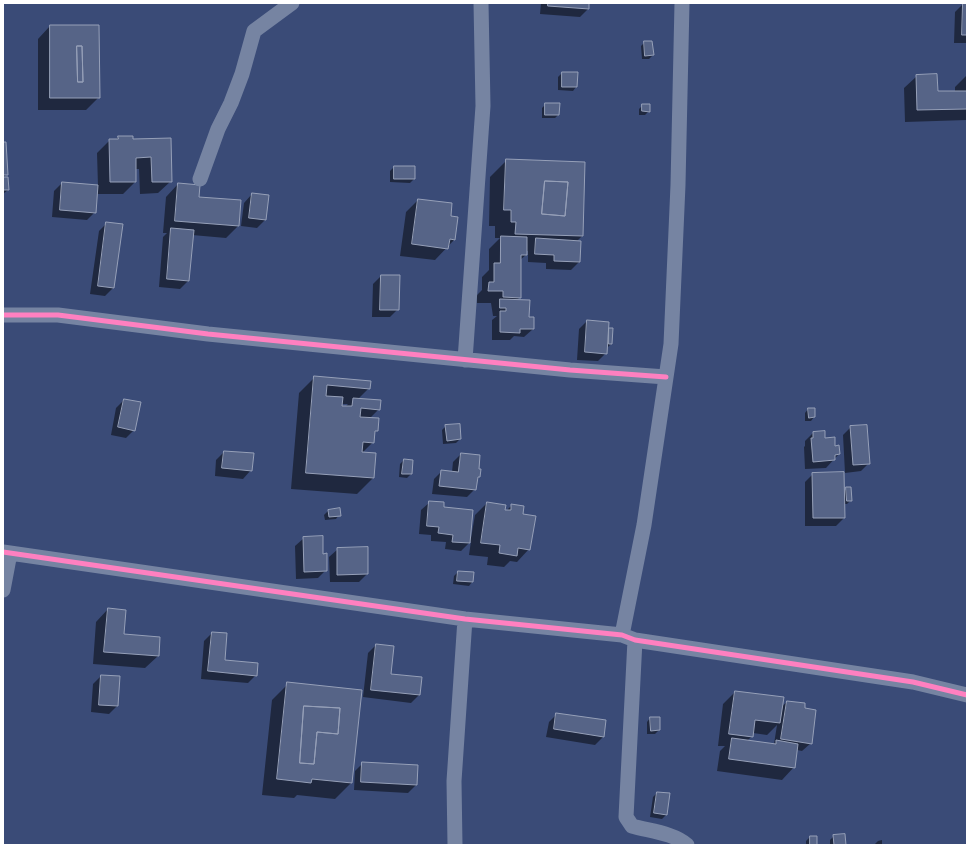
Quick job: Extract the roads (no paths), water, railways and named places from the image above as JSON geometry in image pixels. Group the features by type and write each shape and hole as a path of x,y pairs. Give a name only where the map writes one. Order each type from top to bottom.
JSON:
{"street":[{"path":"200,179 218,129 231,103 242,74 254,31 292,3"},
{"path":"465,360 483,106 481,3"},
{"path":"682,3 677,201 671,344 629,638 626,817 632,826 672,837 683,841 687,845"},
{"path":"3,315 58,315 208,334 465,360 666,377"},
{"path":"3,590 6,552 465,619 629,638 913,682 967,695"},
{"path":"455,845 454,781 465,619"}]}
